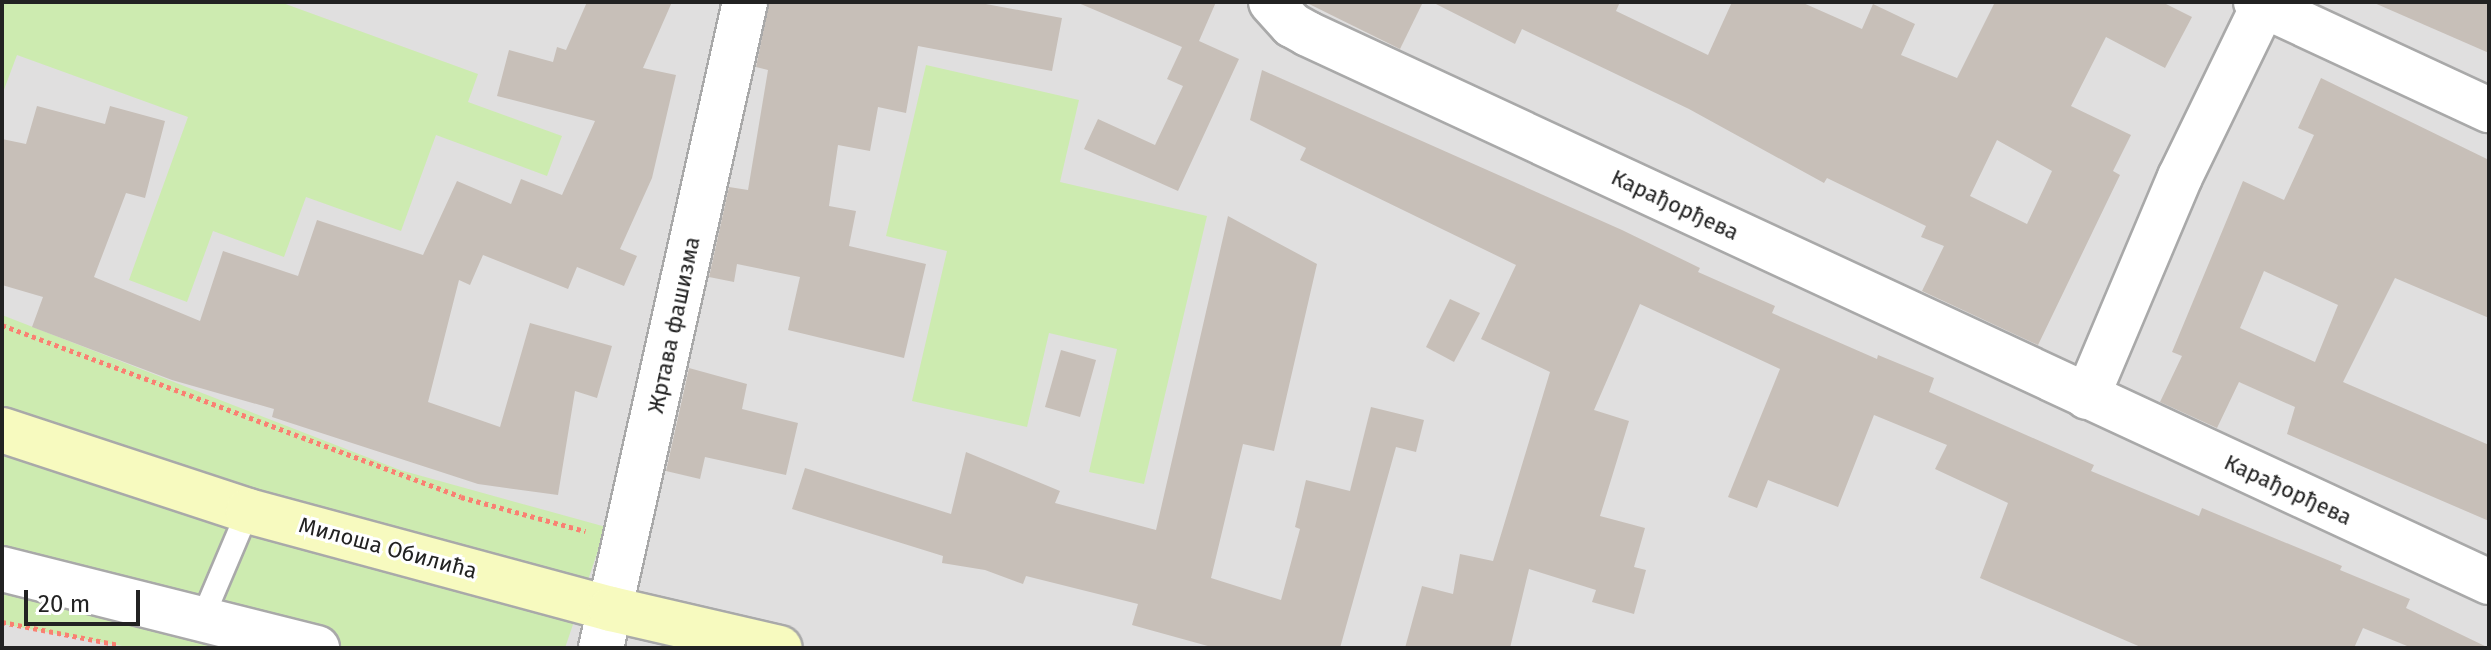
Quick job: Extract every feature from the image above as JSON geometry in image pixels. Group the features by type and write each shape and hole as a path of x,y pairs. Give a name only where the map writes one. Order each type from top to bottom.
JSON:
{"street":[{"name":"Жртава фашизма","path":"606,629 745,2"},
{"name":"Карађорђева","path":"1271,2 1292,25 1308,34 2489,582"},
{"path":"2087,397 2180,177 2260,4 2489,110"},
{"name":"Милоша Обилића","path":"2,430 606,629 780,648"},
{"path":"2,569 317,648"}],"lane":[{"path":"203,617 248,511"}],"path":[{"path":"2,325 461,497 626,541"},
{"path":"2,622 135,648"}],"shaded area":[{"path":"2,2 2489,2 2489,648 2,648"}],"green space":[{"path":"2,2 280,2 478,74 468,102 562,136 547,176 436,135 401,231 306,197 284,257 213,231 187,302 129,280 188,117 17,55 2,95"},
{"path":"926,65 1079,100 1060,182 1207,216 1144,484 1089,472 1117,349 1049,333 1027,427 912,401 947,251 886,236"},
{"path":"2,315 400,470 606,527 565,648 133,648 2,624"}],"building":[{"path":"587,2 672,2 643,68 676,75 652,178 620,249 637,256 624,286 577,267 568,289 483,255 470,285 459,280 428,402 500,427 530,323 612,346 597,398 575,391 558,495 478,484 272,417 274,409 172,380 32,327 43,297 2,285 2,139 26,144 37,106 105,124 110,106 165,121 145,198 126,193 94,277 200,321 223,251 298,276 317,220 423,255 457,181 511,204 521,179 562,195 595,121 497,96 509,50 553,62 557,47 566,50"},
{"path":"769,2 975,2 1062,18 1052,71 918,46 906,113 878,107 870,151 838,145 829,206 856,211 849,246 926,264 904,358 788,330 800,277 737,264 734,282 709,277 729,187 748,190 768,70 756,67"},
{"path":"1076,2 1216,2 1199,41 1239,59 1178,191 1084,149 1098,119 1155,145 1183,86 1167,79 1182,47"},
{"path":"1305,2 1423,2 1400,49"},
{"path":"1432,2 1620,2 1616,11 1708,55 1732,2 1801,2 1862,29 1873,4 1915,24 1901,55 1957,78 1995,2 2162,2 2192,17 2165,68 2106,37 2071,106 2131,135 2113,171 2120,175 2038,345 1922,291 1944,246 1921,237 1926,226 1827,178 1824,183 1689,109 1522,29 1515,44","holes":["1997,140 2052,171 2027,224 1970,196"]},
{"path":"2372,2 2489,2 2489,53"},
{"path":"1262,70 1622,230 1700,268 1698,272 1775,306 1772,313 1877,359 1878,355 1934,378 1929,392 2094,465 2091,471 2199,516 2202,508 2342,566 2340,570 2410,599 2406,608 2489,648 2412,648 2363,628 2354,648 2143,648 1980,578 2008,503 1935,469 1947,445 1874,415 1838,507 1768,480 1757,508 1728,497 1780,369 1640,304 1594,410 1629,421 1600,516 1645,528 1634,567 1646,570 1634,614 1592,602 1596,590 1529,569 1510,648 1405,648 1422,586 1453,594 1460,554 1493,561 1550,372 1481,339 1516,265 1300,160 1306,148 1250,120"},
{"path":"2321,78 2489,160 2489,318 2395,278 2343,382 2489,445 2489,521 2287,434 2295,407 2239,382 2217,428 2160,402 2182,356 2172,352 2243,181 2284,200 2314,135 2298,128","holes":["2264,271 2338,305 2315,362 2240,328"]},
{"path":"1228,216 1317,264 1274,451 1243,444 1211,578 1281,600 1300,529 1295,527 1306,480 1350,491 1371,407 1424,420 1416,452 1396,447 1340,648 1215,648 1132,625 1138,604 1026,576 1023,584 985,570 942,563 943,556 792,509 805,468 951,514 966,452 1060,491 1055,503 1156,530"},
{"path":"1450,299 1480,313 1454,362 1426,347"},
{"path":"1061,350 1096,360 1080,417 1045,407"},
{"path":"689,368 747,384 742,409 798,423 786,475 705,457 700,479 666,471"}]}
